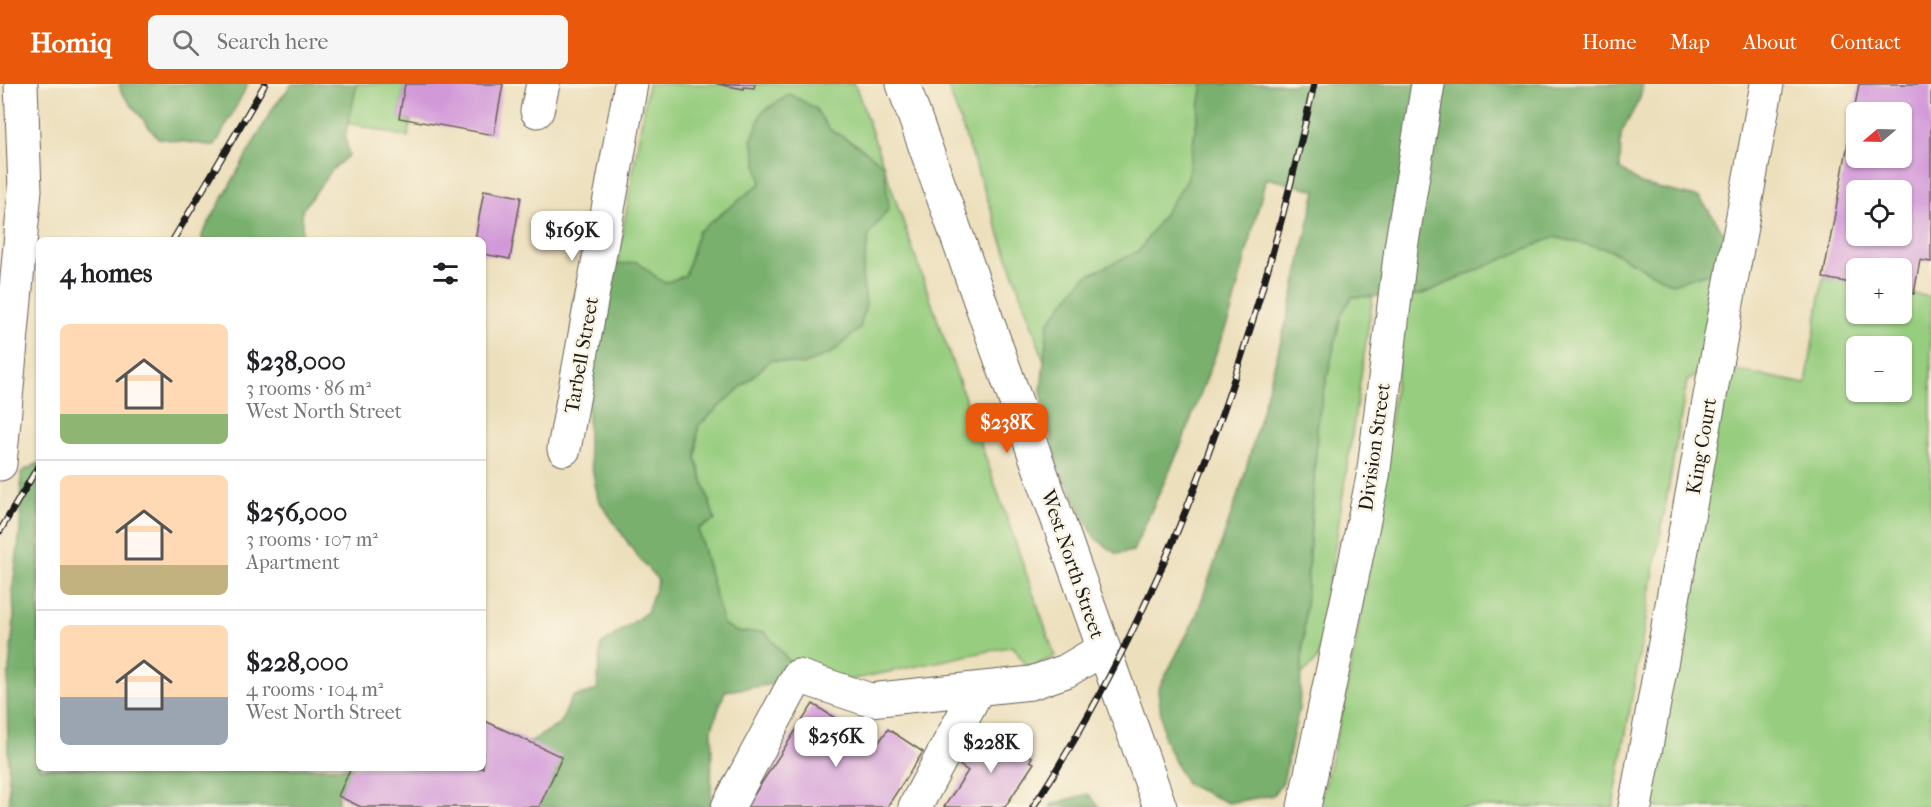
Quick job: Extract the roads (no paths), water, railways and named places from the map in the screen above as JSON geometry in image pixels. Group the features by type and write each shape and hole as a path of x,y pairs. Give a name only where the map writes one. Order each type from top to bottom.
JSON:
{"street":[{"path":"0,464 25,190 21,84"},
{"name":"Tarbell Street","path":"564,449 631,84"},
{"name":"West North Street","path":"903,84 1160,807"},
{"name":"Division Street","path":"1304,807 1373,477 1401,248 1428,84"},
{"name":"King Court","path":"1635,807 1767,84"},
{"path":"728,807 798,676 870,700 1031,684 1066,671 1103,649"},
{"path":"915,807 978,689"}],"railway":[{"path":"175,237 265,84"},
{"path":"1033,807 1084,724 1129,638 1170,549 1206,458 1267,273 1314,84"},
{"path":"0,531 36,470"}]}
